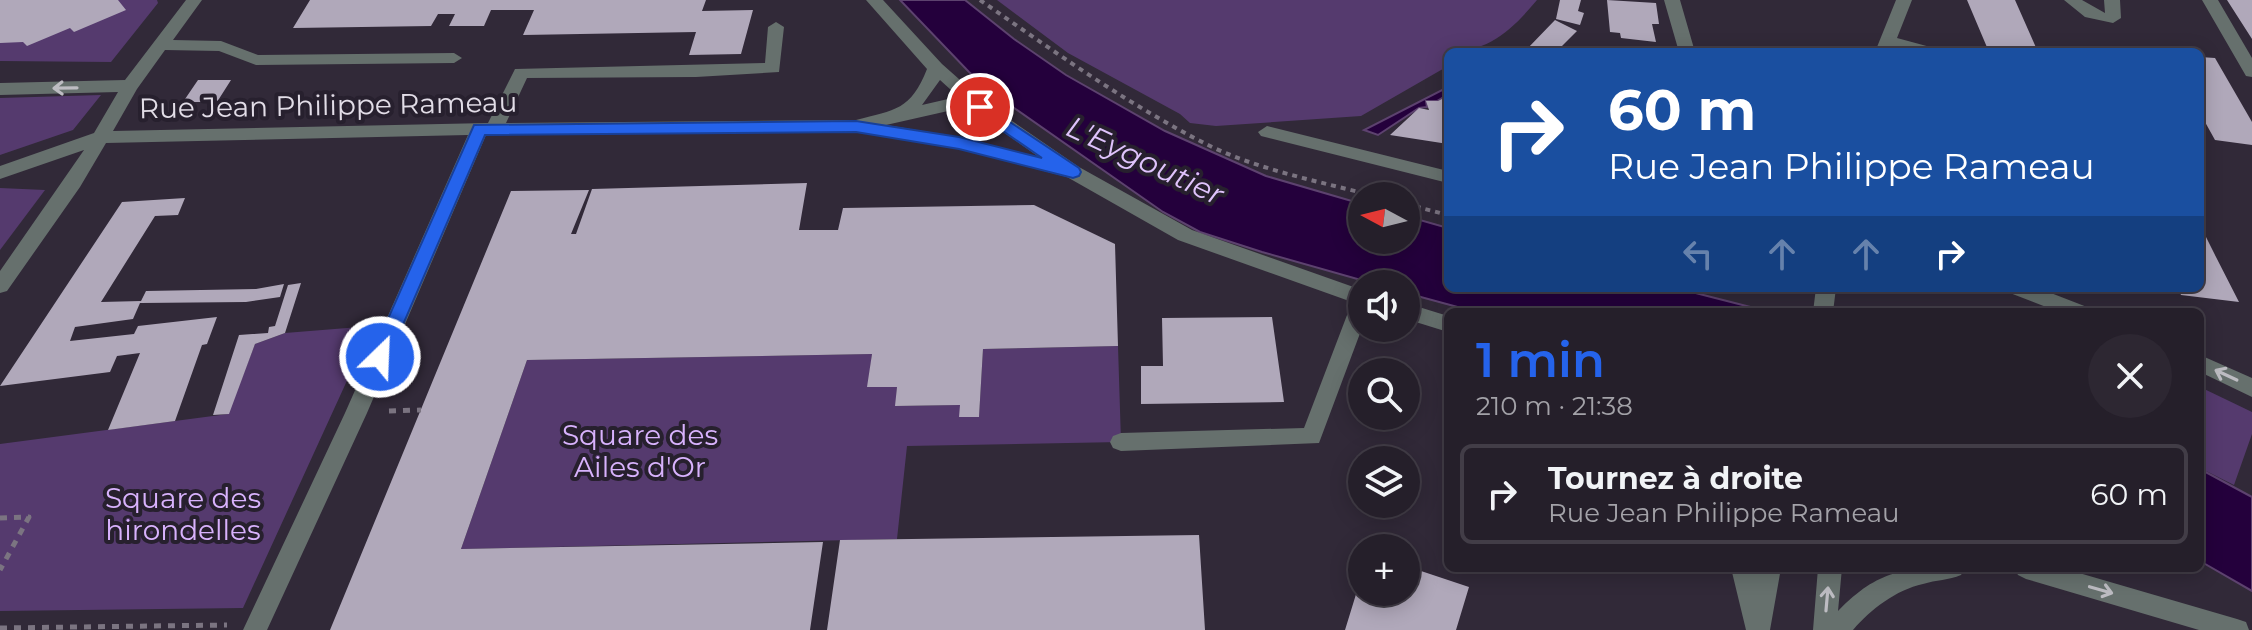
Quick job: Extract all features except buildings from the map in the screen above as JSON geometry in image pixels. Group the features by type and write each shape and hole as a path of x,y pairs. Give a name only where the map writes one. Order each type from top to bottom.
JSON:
{"street":[{"path":"0,286 74,182 130,86 194,0"},
{"path":"874,0 936,68 980,107 1073,172 1185,235 1348,295"},
{"path":"1672,0 1686,48"},
{"path":"1885,46 1904,0"},
{"path":"2072,0 2095,16 2113,18 2112,0"},
{"path":"2210,0 2252,72"},
{"path":"256,628 487,129 521,73 696,72 773,68 776,27"},
{"path":"160,45 221,46 256,60 454,58"},
{"path":"905,113 929,86 936,68"},
{"path":"0,89 130,86"},
{"name":"Rue Jean Philippe Rameau","path":"856,126 948,105 980,107"},
{"name":"Rue Jean Philippe Rameau","path":"0,173 101,137 856,126 959,143 1073,172"},
{"path":"1267,132 1329,150 1444,176"},
{"path":"2028,292 2070,308"},
{"path":"1420,315 1444,323"},
{"path":"1121,442 1311,437 1348,338"},
{"path":"2204,365 2252,388"},
{"path":"1744,572 1758,628"},
{"path":"1758,628 1768,572"},
{"path":"1825,630 1830,572"},
{"path":"1838,630 1860,604 1887,586 1925,572"},
{"path":"2040,572 2237,630"}],"path":[{"path":"980,0 1064,59 1206,144 1255,164 1348,189"},
{"path":"1420,208 1444,214"},
{"path":"0,518 29,517 0,570"},
{"path":"0,628 256,628"}],"green space":[{"path":"0,0 157,0 158,3 111,62 0,61"},
{"path":"997,0 1537,0 1508,30 1487,43 1475,48 1444,48 1444,68 1361,116 1216,126 1190,123 1180,114 1068,53"},
{"path":"101,95 73,130 0,155 0,98"},
{"path":"0,188 45,190 0,250"},
{"name":"Square des hirondelles","path":"372,326 243,608 0,611 0,444 228,414 255,344 285,333"},
{"name":"Square des Ailes d'Or","path":"1118,346 1121,442 907,446 897,539 461,549 527,360 872,354 868,387 897,387 896,406 960,405 960,417 979,416 983,349"},
{"path":"2204,389 2252,412 2252,434 2234,485 2204,470"}],"water":[{"name":"L'Eygoutier","path":"900,0 965,0 1066,75 1165,131 1266,176 1348,200 1348,254 1420,254 1420,220 1444,227 1444,292 1692,292 1754,308 1461,308 1420,297 1420,270 1348,270 1348,276 1200,232 1163,212 1007,103 969,72"},
{"path":"1444,89 1444,97 1437,101 1426,101 1427,107 1419,108 1378,135 1364,130"},
{"path":"2204,471 2252,497 2252,591 2204,563"}],"route":[{"path":"380,357 480,129 856,126 959,143 1073,172 980,107"}]}
